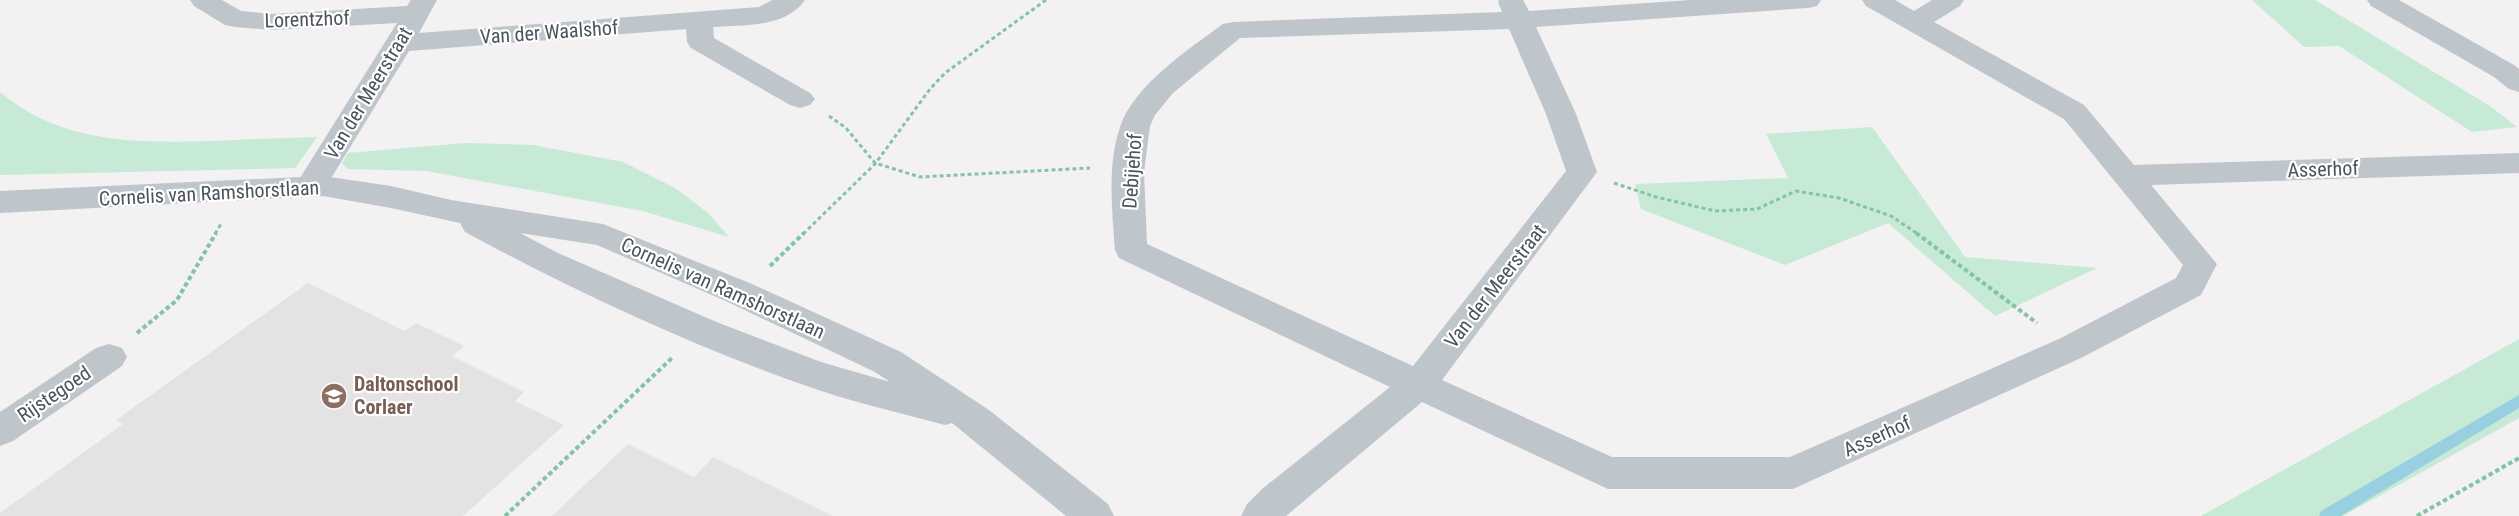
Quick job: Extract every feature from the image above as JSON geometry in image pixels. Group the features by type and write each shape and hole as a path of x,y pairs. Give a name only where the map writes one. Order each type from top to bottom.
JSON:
{"street":[{"name":"Lorentzhof","path":"203,0 235,19 272,22 419,7"},
{"name":"Van der Waalshof","path":"400,43 765,15 792,0"},
{"path":"1582,172 1561,114 1514,10 1808,0"},
{"name":"Asserhof","path":"1419,384 1608,473 1793,473 2071,348 2189,286 2200,264 2074,112 1875,0"},
{"path":"1915,22 1951,0"},
{"path":"2380,0 2504,71 2519,83"},
{"name":"Van der Meerstraat","path":"310,186 400,43 419,7"},
{"name":"Debijehof","path":"1419,384 1131,250 1129,166 1136,124 1153,97 1207,48 1233,30 1514,10"},
{"path":"698,20 701,42 800,99"},
{"name":"Asserhof","path":"2128,175 2519,163"},
{"name":"Van der Meerstraat","path":"1261,516 1276,500 1419,384 1582,172"},
{"name":"Cornelis van Ramshorstlaan","path":"0,202 323,186 391,197 451,211 603,236 740,293 888,362 976,420 1089,514"},
{"name":"Cornelis van Ramshorstlaan","path":"451,211 546,261 702,330 813,374 976,420"},
{"name":"Rijstegoed","path":"0,431 108,357"}],"path":[{"path":"740,293 875,164 903,130 930,89 945,73 1046,0"},
{"path":"800,99 840,123 875,164 920,177 1129,166"},
{"path":"1582,172 1656,197 1715,211 1757,210 1796,191 1839,198 1881,212 1891,216 1931,243 2071,348"},
{"path":"108,357 177,300 238,192"},
{"path":"505,516 702,330"},
{"path":"2417,516 2519,458"}],"shaded area":[{"name":"Daltonschool Corlaer","path":"308,283 405,331 416,323 464,346 452,356 524,392 515,401 564,425 463,516 0,516 0,513 123,424 116,420"},
{"path":"628,444 694,477 713,457 833,516 552,516"}],"green space":[{"path":"2252,0 2315,0 2490,106 2517,127 2472,132 2339,46 2304,47"},
{"path":"0,92 24,109 49,122 101,137 184,142 317,137 295,168 0,175"},
{"path":"1872,127 1965,257 2097,268 1995,316 1888,223 1785,265 1641,209 1635,184 1788,178 1766,134"},
{"path":"466,143 533,145 623,162 675,188 708,213 729,237 643,211 426,171 347,169 342,163 348,153"},
{"path":"2519,339 2519,418 2343,516 2201,516"}],"waterway":[{"path":"2327,516 2519,401"}],"place":[{"name":"Daltonschool Corlaer","path":"334,396"}]}
